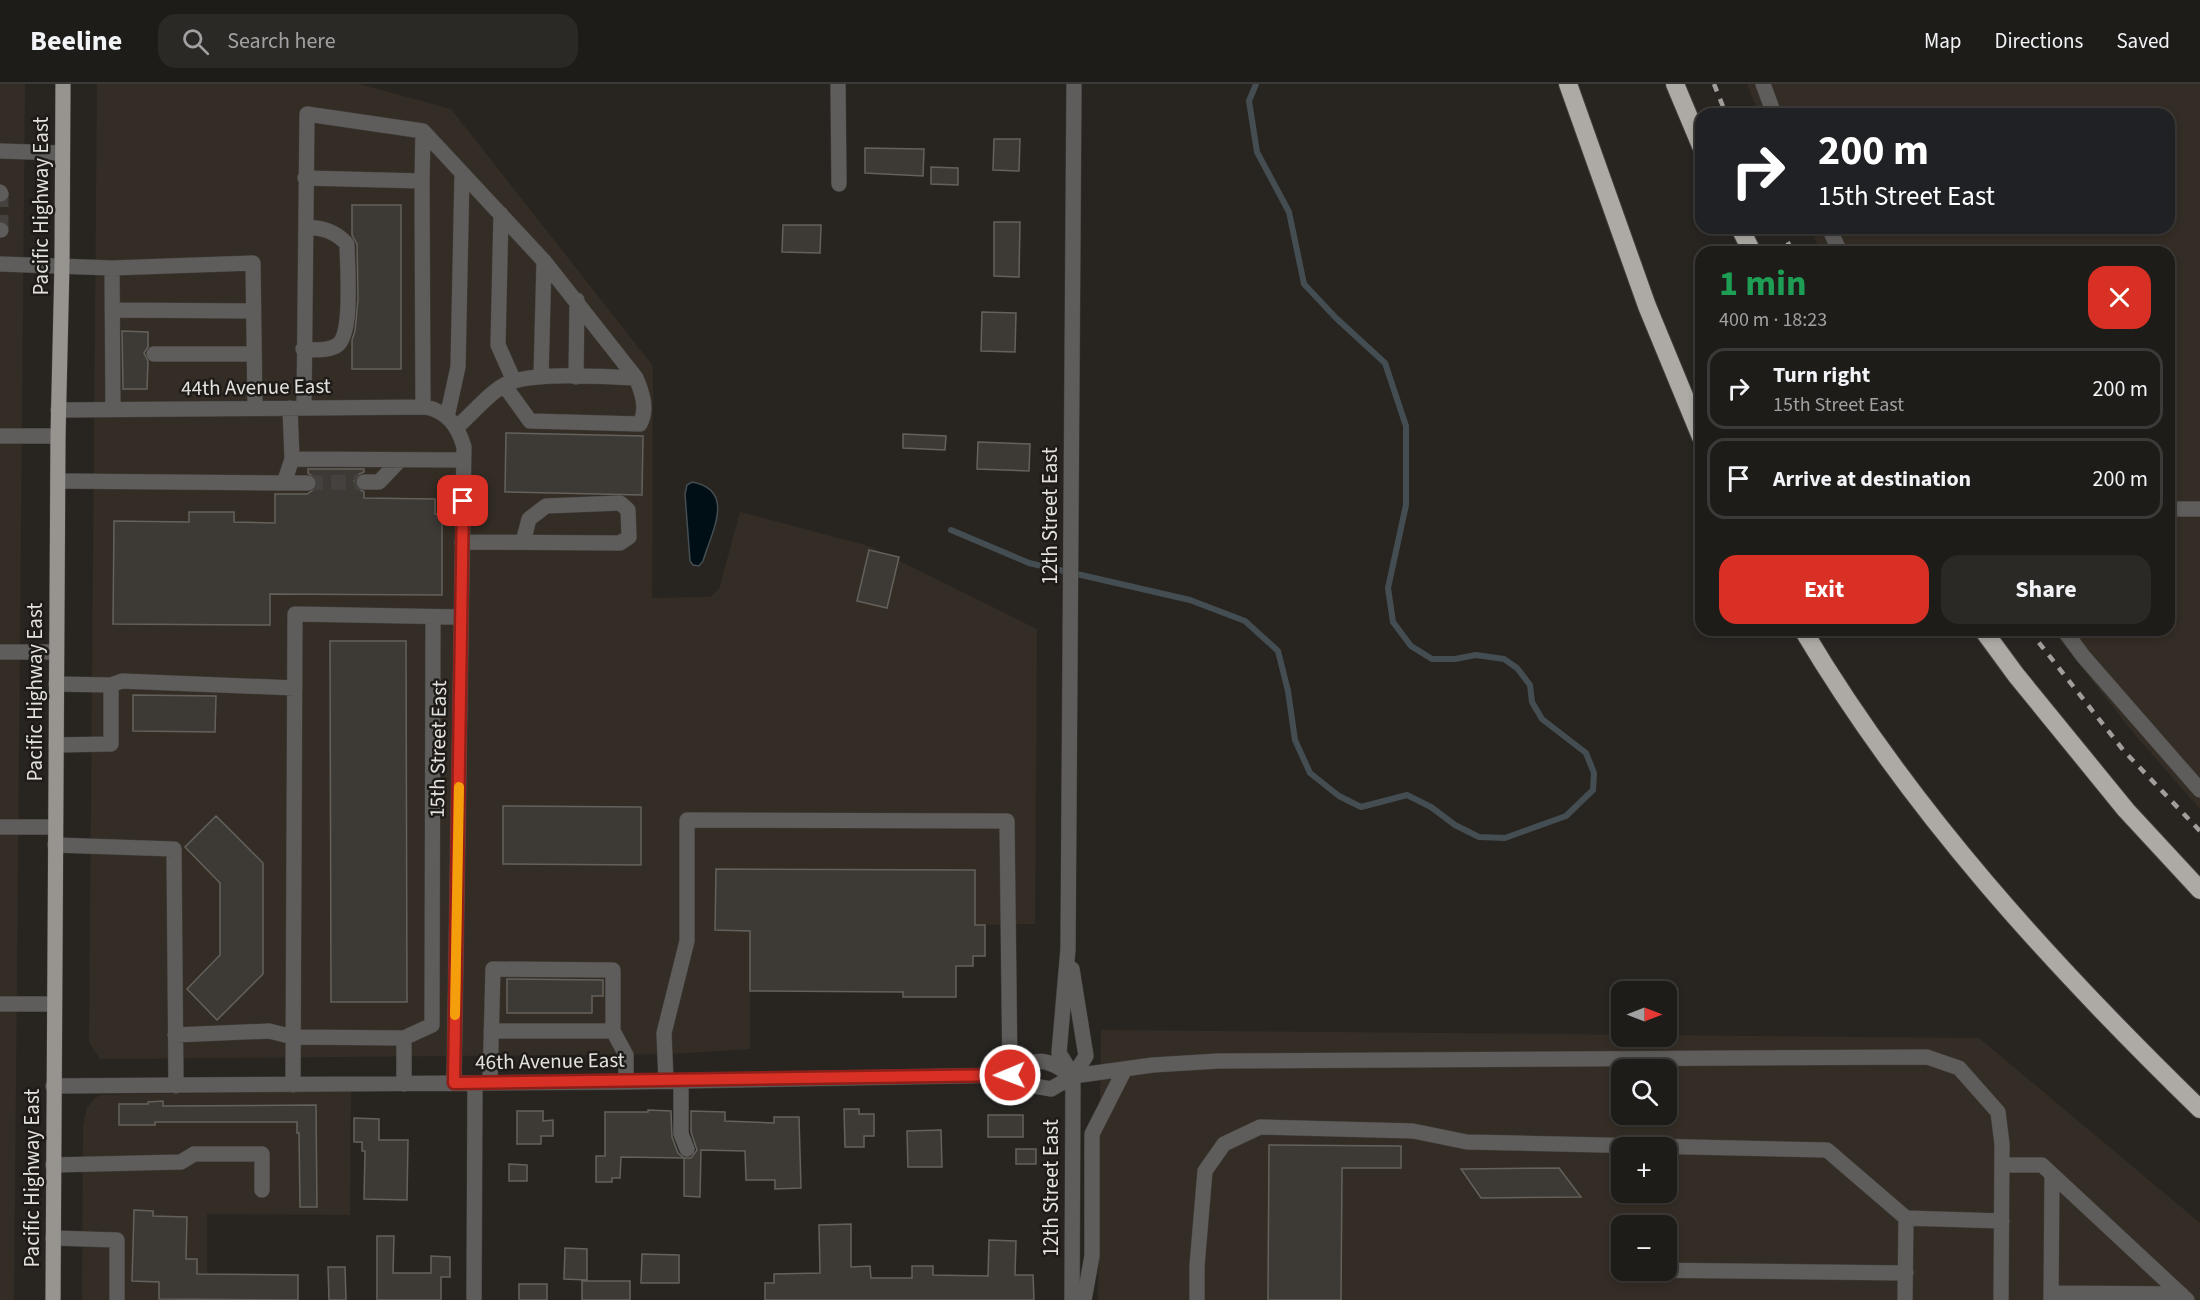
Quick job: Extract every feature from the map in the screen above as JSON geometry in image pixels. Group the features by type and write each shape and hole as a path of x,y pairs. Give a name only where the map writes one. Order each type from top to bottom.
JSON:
{"highway":[{"path":"1568,84 1655,327 1695,423"},
{"path":"1675,84 1695,132"},
{"path":"1807,636 1882,750 1970,864 2076,986 2200,1109"},
{"path":"1987,636 2016,675 2126,810 2200,890"}],"main road":[{"name":"Pacific Highway East","path":"53,1300 56,652 63,84"}],"street":[{"path":"838,84 839,184"},
{"name":"12th Street East","path":"1072,1300 1072,1076 1059,1053 1068,949 1074,84"},
{"path":"1763,84 1772,108"},
{"path":"284,483 292,459 303,349 307,114 423,131 462,174 501,214 544,261 636,378 642,391 644,405 640,424 530,421 509,383 498,345 501,214"},
{"path":"423,131 423,407"},
{"path":"0,151 62,153"},
{"path":"451,421 458,367 462,174"},
{"path":"305,178 422,181"},
{"path":"303,349 321,350 338,346 344,338 348,320 347,244 338,234 320,228 306,227"},
{"path":"541,377 544,261"},
{"path":"0,264 62,264 112,268 253,263 255,408"},
{"path":"112,268 113,410"},
{"path":"576,300 576,377"},
{"path":"112,310 253,311"},
{"path":"154,354 254,354"},
{"path":"451,421 509,383 541,377 636,378"},
{"name":"44th Avenue East","path":"58,410 423,407 437,410 451,421"},
{"name":"15th Street East","path":"451,421 464,447 454,1083"},
{"path":"0,436 58,436"},
{"path":"292,459 463,460"},
{"path":"364,482 379,482 400,460"},
{"path":"58,481 308,483"},
{"path":"462,542 620,543 629,537 628,510 620,503 546,506 529,519 523,542"},
{"path":"2175,509 2200,509"},
{"path":"293,1085 295,614 461,618"},
{"path":"175,1035 269,1031 293,1037 404,1038 432,1025 433,617"},
{"path":"2068,636 2083,656 2200,790"},
{"path":"0,652 56,652"},
{"path":"56,684 111,685 122,681 295,688"},
{"path":"56,745 111,744 111,685"},
{"path":"432,736 459,737"},
{"path":"687,1149 681,1134 664,1033 687,941 687,820 1006,821 1010,1075"},
{"path":"0,827 55,827"},
{"path":"432,833 458,834"},
{"path":"55,845 174,849 176,1086"},
{"name":"12th Street East","path":"1068,949 1086,1056 1072,1076"},
{"path":"474,1300 482,1083 491,1031 493,969 613,970 613,1031 626,1055 626,1082"},
{"path":"432,981 456,986"},
{"path":"0,1004 54,1004"},
{"path":"491,1031 613,1031"},
{"path":"404,1038 404,1084"},
{"path":"1072,1076 1218,1061 1927,1057 1959,1068 1998,1112 2002,1144 2001,1300"},
{"name":"46th Avenue East","path":"53,1086 626,1082 1010,1075 1029,1084 1051,1089 1072,1076 1052,1062 1024,1065 1010,1075"},
{"path":"1084,1300 1092,1256 1092,1134 1125,1069"},
{"path":"1197,1300 1197,1266 1205,1171 1224,1143 1260,1127 1413,1131 1467,1142 1827,1150 1906,1218 2002,1221"},
{"path":"53,1165 181,1162 194,1154 262,1154 262,1190"},
{"path":"2002,1165 2042,1165 2184,1297"},
{"path":"2052,1175 2051,1296 2184,1297"},
{"path":"1905,1300 1906,1218"},
{"path":"53,1238 117,1240 117,1300"},
{"path":"1677,1270 1906,1273"}],"shaded area":[{"path":"0,84 25,84 14,1300 0,1300"},
{"path":"97,84 359,84 451,109 653,366 652,598 710,597 719,589 740,512 869,546 1037,629 1035,924 975,925 975,870 716,869 715,930 750,931 750,1049 671,1054 100,1059 89,1042"},
{"path":"1747,84 2200,84 2200,809 2136,736 2057,636 2175,636 2175,246 1818,246 1813,234 2175,234 2175,108 1757,108"},
{"path":"692,482 705,486 714,494 717,503 715,525 703,561 699,566 693,565 690,561 685,494 687,485"},
{"path":"1101,1030 1611,1035 1611,1047 1677,1047 1677,1035 1979,1038 2200,1223 2200,1300 1098,1300"},
{"path":"351,1090 350,1215 207,1214 207,1300 82,1300 83,1125 87,1108 95,1098 101,1095"}],"building":[{"path":"994,139 1020,139 1019,171 993,170"},
{"path":"865,148 924,149 923,176 865,173"},
{"path":"931,167 958,168 958,185 931,184"},
{"path":"352,205 401,205 401,369 352,369 352,340 358,299 357,244 352,235"},
{"path":"994,222 1020,222 1019,277 994,276"},
{"path":"783,225 821,225 820,253 782,252"},
{"path":"982,312 1016,313 1015,352 981,351"},
{"path":"122,331 148,332 148,347 144,353 148,361 147,389 123,389"},
{"path":"506,433 643,436 642,495 505,492"},
{"path":"903,434 946,436 945,450 903,448"},
{"path":"978,442 1030,444 1029,471 977,469"},
{"path":"308,469 364,469 364,472 359,474 354,481 356,487 364,492 364,498 435,499 435,514 442,515 442,595 270,594 270,625 113,624 114,521 189,522 189,512 234,512 234,522 275,523 275,494 307,494 316,488 317,479 308,473"},
{"path":"869,550 899,557 887,608 857,601"},
{"path":"330,641 406,641 407,1002 331,1002"},
{"path":"133,695 216,696 215,732 133,731"},
{"path":"503,806 641,807 641,865 503,864"},
{"path":"216,816 263,863 263,974 217,1020 187,989 220,955 220,883 185,847"},
{"path":"716,869 975,870 975,925 985,925 985,956 973,956 973,966 956,966 956,997 903,997 903,992 750,991 750,931 715,930"},
{"path":"507,979 603,980 603,996 592,996 592,1013 507,1013"},
{"path":"163,1101 163,1106 316,1105 317,1207 300,1207 297,1122 155,1122 155,1125 119,1125 119,1104 148,1104 148,1102"},
{"path":"844,1109 859,1109 859,1114 874,1114 874,1136 864,1136 864,1147 845,1147"},
{"path":"648,1110 671,1111 672,1137 678,1153 684,1158 621,1157 620,1178 612,1178 612,1182 596,1182 596,1156 605,1156 605,1112 648,1112"},
{"path":"517,1111 543,1111 543,1121 553,1120 553,1136 541,1136 541,1144 517,1144"},
{"path":"691,1111 725,1112 725,1121 774,1123 774,1117 799,1117 801,1188 775,1189 775,1180 746,1180 745,1151 701,1150 700,1197 684,1196 684,1158 691,1158 697,1150 691,1132"},
{"path":"988,1115 1023,1115 1023,1137 988,1137"},
{"path":"354,1118 379,1119 379,1140 408,1140 407,1200 364,1199 365,1151 362,1151 362,1142 354,1142"},
{"path":"941,1130 942,1167 908,1167 907,1131"},
{"path":"1269,1145 1401,1146 1401,1168 1342,1168 1341,1300 1268,1300"},
{"path":"1016,1149 1036,1149 1036,1164 1016,1164"},
{"path":"509,1164 527,1165 527,1181 509,1181"},
{"path":"1559,1168 1581,1197 1481,1198 1461,1169"},
{"path":"134,1210 153,1211 153,1216 187,1217 186,1259 197,1259 197,1274 298,1275 298,1300 159,1299 159,1282 132,1281"},
{"path":"851,1224 851,1267 870,1266 871,1278 912,1278 912,1266 933,1266 933,1275 988,1276 989,1240 1016,1241 1015,1275 1033,1275 1034,1300 765,1300 765,1283 774,1283 774,1274 820,1273 819,1225"},
{"path":"377,1236 394,1236 393,1273 431,1273 431,1256 450,1257 450,1277 441,1277 441,1300 377,1300"},
{"path":"565,1248 587,1249 587,1280 564,1279"},
{"path":"642,1254 679,1255 679,1283 641,1283"},
{"path":"328,1267 345,1267 346,1300 329,1300"},
{"path":"582,1281 630,1281 630,1300 582,1300"},
{"path":"519,1284 547,1284 547,1300 519,1300"}],"waterway":[{"path":"951,530 1029,563 1190,600 1245,621 1278,651 1288,691 1295,740 1310,773 1339,796 1361,807 1407,795 1479,837 1505,838 1566,816 1593,790 1594,773 1586,753 1542,719 1532,702 1530,685 1517,668 1504,659 1476,655 1455,659 1432,659 1411,646 1393,622 1388,588 1406,505 1406,426 1385,363 1336,318 1304,284 1289,212 1257,152 1249,101 1256,84"}],"tunnel":[{"path":"1,194 1,230"},
{"path":"308,483 364,482"}],"railway":[{"path":"1714,84 1724,108"},
{"path":"1783,234 1790,246"},
{"path":"2034,636 2124,751 2200,831"}],"slow traffic":[{"path":"455,1015 459,787"}],"route":[{"path":"463,501 454,1083 1010,1075"}]}
